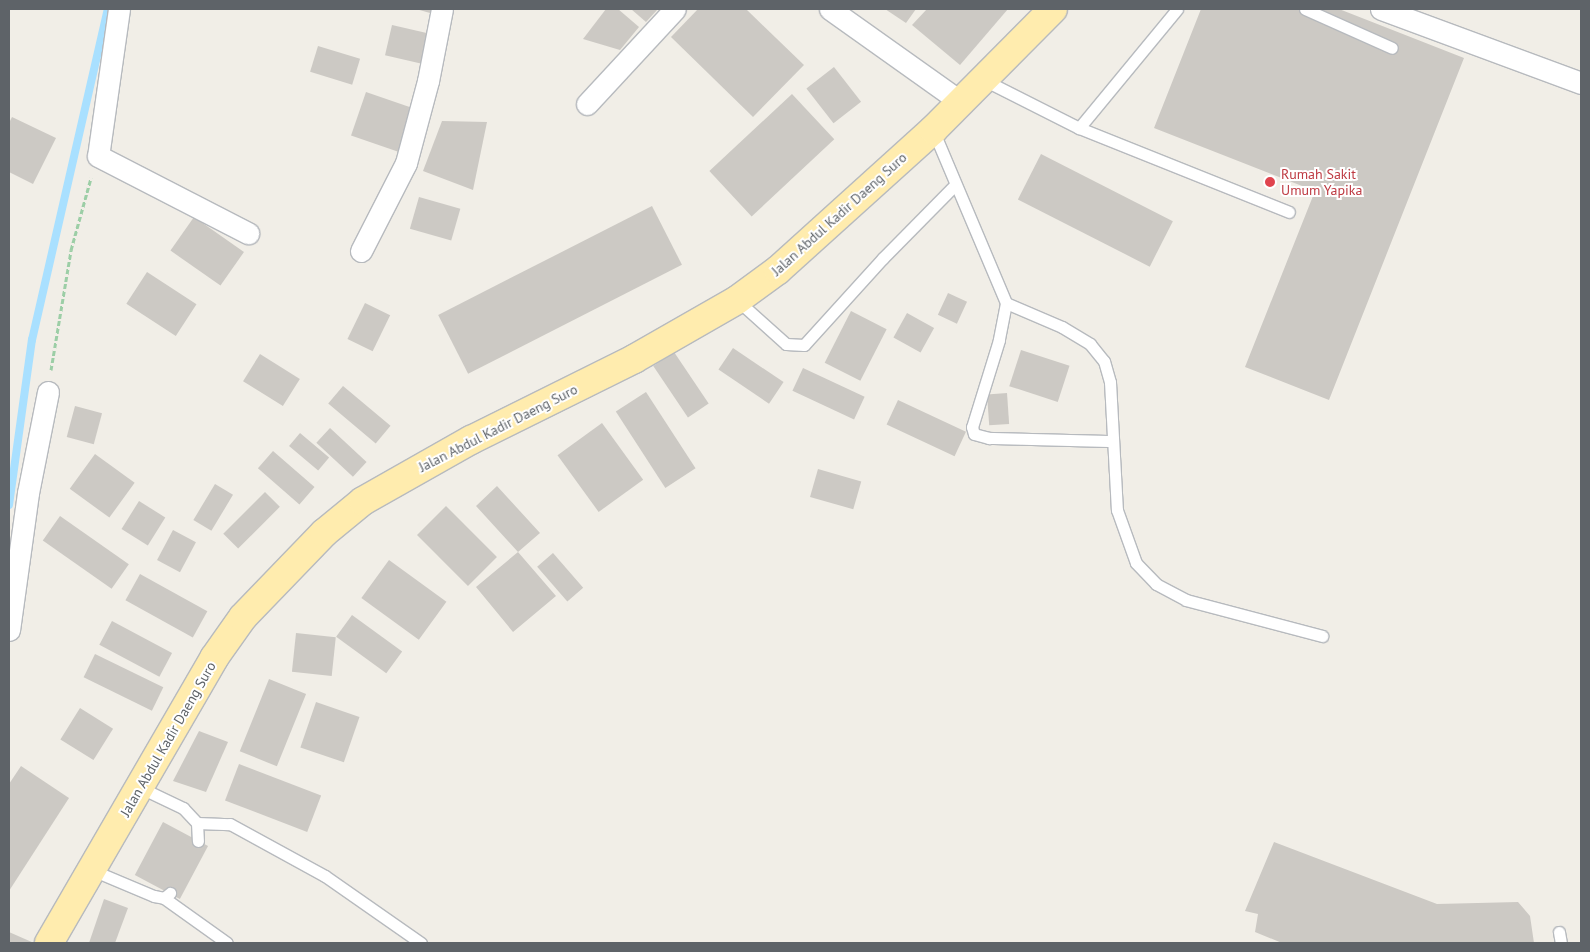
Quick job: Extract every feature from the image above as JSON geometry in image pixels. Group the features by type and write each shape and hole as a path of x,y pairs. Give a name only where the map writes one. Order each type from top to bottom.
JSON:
{"main road":[{"name":"Jalan Abdul Kadir Daeng Suro","path":"49,943 141,788 185,703 243,617 324,532 363,501 471,440 634,359 737,300 778,270 933,130 1053,9"}],"street":[{"path":"119,9 98,156 248,233"},
{"path":"361,251 406,163 442,9"},
{"path":"587,104 675,9"},
{"path":"830,9 961,102"},
{"path":"1380,9 1581,83"},
{"path":"9,630 11,593 48,392"}],"lane":[{"path":"1079,128 1177,9"},
{"path":"1305,9 1392,48"},
{"path":"983,79 1079,128 1289,212"},
{"path":"933,130 954,186 1006,303 999,340 972,427 974,434 990,438 1112,441"},
{"path":"737,300 786,344 804,345 882,258 954,186"},
{"path":"1006,303 1037,314 1069,331 1090,344 1104,361 1110,382 1117,510 1126,540 1136,563 1156,584 1186,600 1322,636"},
{"path":"141,788 183,808 197,823 198,841"},
{"path":"197,823 230,824 325,876 421,943"},
{"path":"92,870 167,896 227,943"}],"path":[{"path":"48,392 71,250 98,156"}],"building":[{"path":"416,9 431,9 430,13"},
{"path":"606,9 618,9 639,27 620,50 583,39"},
{"path":"631,9 658,9 646,22"},
{"path":"698,9 746,9 804,65 753,117 671,37"},
{"path":"885,9 916,9 906,23"},
{"path":"927,9 1008,9 960,65 912,25"},
{"path":"1201,9 1339,9 1464,58 1329,400 1245,367 1315,191 1154,128"},
{"path":"392,25 431,34 424,64 385,55"},
{"path":"318,46 360,59 352,85 310,72"},
{"path":"834,67 861,102 834,123 806,89"},
{"path":"366,92 416,109 401,153 351,135"},
{"path":"792,94 834,139 752,216 709,171"},
{"path":"12,117 56,138 33,184 9,172 9,123"},
{"path":"442,121 487,122 473,190 423,171"},
{"path":"1041,154 1173,221 1150,267 1018,199"},
{"path":"419,197 460,209 451,241 410,229"},
{"path":"652,206 682,265 468,374 438,315"},
{"path":"194,217 244,252 220,286 170,251"},
{"path":"147,272 196,304 176,336 126,304"},
{"path":"948,293 967,302 957,324 938,315"},
{"path":"365,303 390,315 373,351 347,339"},
{"path":"851,311 887,329 860,381 825,363"},
{"path":"907,313 934,328 921,353 893,337"},
{"path":"733,348 784,382 769,404 718,370"},
{"path":"1021,350 1070,366 1058,402 1009,386"},
{"path":"674,352 709,403 688,417 653,366"},
{"path":"260,354 300,379 283,406 243,381"},
{"path":"803,368 865,397 854,419 792,391"},
{"path":"343,386 390,426 376,443 328,404"},
{"path":"646,392 696,468 665,488 616,412"},
{"path":"1007,393 1009,424 989,425 987,394"},
{"path":"898,400 966,432 955,456 887,424"},
{"path":"75,406 102,413 94,444 67,437"},
{"path":"602,423 643,480 599,512 558,455"},
{"path":"330,428 367,462 353,477 316,443"},
{"path":"300,433 329,457 318,470 289,446"},
{"path":"273,451 315,487 299,504 258,468"},
{"path":"95,454 135,483 109,518 70,489"},
{"path":"818,469 861,481 853,509 810,497"},
{"path":"215,484 233,495 211,531 193,520"},
{"path":"497,486 540,533 518,552 476,506"},
{"path":"265,492 280,507 238,549 223,534"},
{"path":"139,501 165,517 148,545 122,529"},
{"path":"446,506 497,557 468,586 417,535"},
{"path":"60,516 129,564 112,589 43,541"},
{"path":"173,530 196,542 180,572 157,560"},
{"path":"518,552 556,596 513,632 476,587"},
{"path":"553,553 583,588 567,601 537,567"},
{"path":"389,560 446,602 419,640 361,598"},
{"path":"140,574 207,611 193,638 125,600"},
{"path":"352,615 402,651 386,673 336,637"},
{"path":"112,621 172,653 159,677 99,645"},
{"path":"296,633 336,637 332,676 292,672"},
{"path":"95,654 163,687 152,711 84,677"},
{"path":"269,679 306,694 277,766 240,751"},
{"path":"316,702 359,717 344,762 300,747"},
{"path":"80,708 113,729 93,760 60,739"},
{"path":"199,731 228,742 206,792 173,781"},
{"path":"239,764 321,796 307,832 225,800"},
{"path":"21,766 69,798 9,891 9,784"},
{"path":"163,822 208,846 180,899 135,875"},
{"path":"1274,842 1437,904 1518,902 1530,916 1534,943 1282,943 1255,932 1258,914 1245,911"},
{"path":"104,899 128,908 115,943 89,943"},
{"path":"9,932 34,943 9,943"}],"waterway":[{"path":"9,505 32,340 108,9"}],"place":[{"name":"Rumah Sakit Umum Yapika","path":"1270,182"}]}
